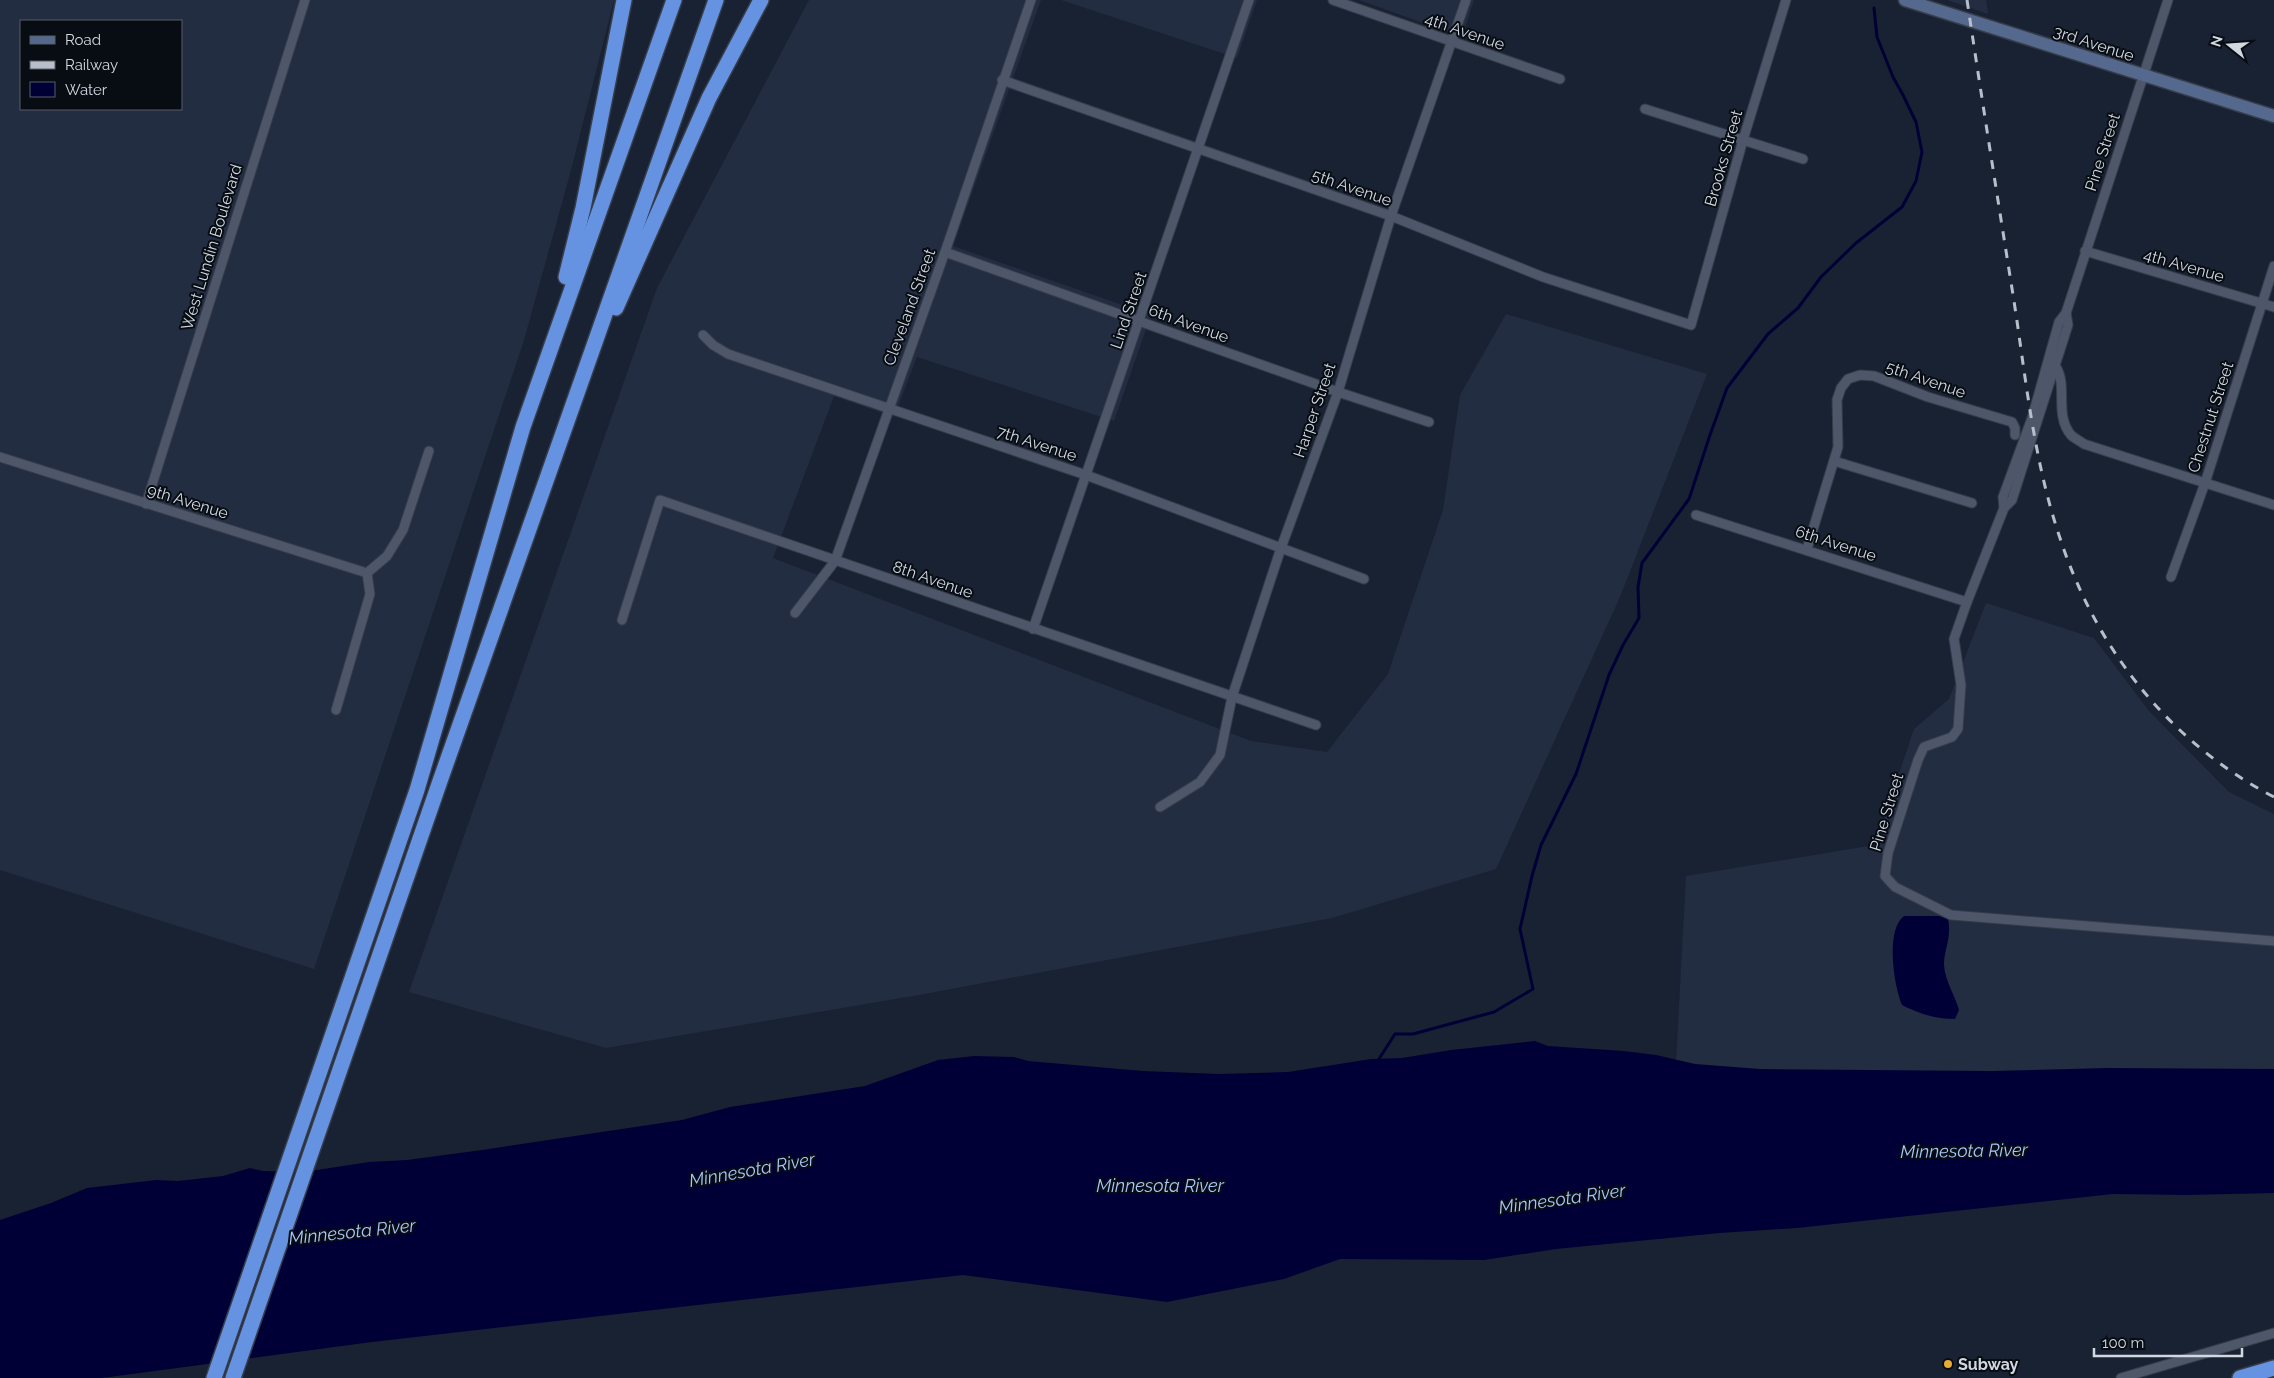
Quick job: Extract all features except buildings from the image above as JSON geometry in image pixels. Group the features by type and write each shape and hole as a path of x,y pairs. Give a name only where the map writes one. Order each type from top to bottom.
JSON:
{"highway":[{"path":"214,1378 417,790 524,427 576,238 624,0"},
{"path":"524,427 674,0"},
{"path":"233,1378 585,369 716,0"},
{"path":"585,369 618,302 709,98 761,0"},
{"path":"2240,1378 2274,1368"}],"street":[{"name":"West Lundin Boulevard","path":"146,504 305,0"},
{"name":"Cleveland Street","path":"796,613 835,561 945,252 1002,80 1031,0"},
{"name":"Lind Street","path":"1033,629 1249,0"},
{"name":"4th Avenue","path":"1332,0 1560,78"},
{"name":"Harper Street","path":"1160,807 1200,782 1220,754 1232,697 1281,548 1338,392 1391,216 1466,0"},
{"name":"Brooks Street","path":"1691,325 1743,140 1786,0"},
{"name":"3rd Avenue","path":"1904,0 2274,116"},
{"name":"Pine Street","path":"2004,508 2003,497 2032,418 2059,322 2066,313 2168,0"},
{"name":"5th Avenue","path":"1002,80 1391,216 1543,277 1691,325"},
{"path":"1644,109 1803,159"},
{"name":"4th Avenue","path":"2085,251 2274,307"},
{"name":"6th Avenue","path":"945,252 1338,392 1429,422"},
{"name":"Chestnut Street","path":"2171,577 2205,482 2274,266"},
{"name":"Pine Street","path":"2066,313 2068,325 2056,367 2012,500 2004,508 1954,639 1961,685 1958,729 1952,737 1924,747 1918,760 1885,866 1885,876 1895,886 1951,915 2274,941"},
{"name":"7th Avenue","path":"703,335 713,346 728,354 1086,475 1364,579"},
{"path":"2056,367 2060,374 2062,416 2071,434 2084,444 2274,504"},
{"name":"5th Avenue","path":"1807,549 1820,512 1838,446 1837,400 1840,388 1848,379 1860,375 1874,376 1928,397 2012,422 2016,428 2015,436"},
{"path":"336,710 370,594 367,572 387,556 404,530 429,451"},
{"name":"9th Avenue","path":"0,457 367,572"},
{"path":"1834,461 1972,503"},
{"name":"8th Avenue","path":"622,620 660,500 1316,725"},
{"name":"6th Avenue","path":"1696,514 1967,602"},
{"path":"2121,1378 2274,1333"}],"shaded area":[{"path":"0,0 614,0 570,174 524,340 314,969 0,870"},
{"path":"809,0 1041,0 953,246 1151,315 1114,421 917,357 894,417 834,396 773,558 1251,741 1327,752 1388,674 1443,510 1460,395 1506,314 1707,374 1620,597 1496,869 1332,918 919,995 606,1048 409,992 657,288"},
{"path":"1061,0 1257,0 1237,58"},
{"path":"1359,0 1474,0 1462,37"},
{"path":"1947,0 1986,0 1988,14"},
{"path":"1986,603 2094,638 2149,711 2229,792 2274,814 2274,1104 1675,1082 1686,876 1875,845 1914,729 1949,699"}],"water":[{"path":"1904,916 1939,916 1948,919 1949,932 1944,965 1946,977 1959,1010 1955,1019 1928,1015 1902,1005 1894,972 1893,945 1898,923"},
{"name":"Minnesota River","path":"1535,1041 1548,1046 1624,1051 1656,1055 1695,1064 1760,1069 1991,1071 2107,1068 2274,1069 2274,1193 2113,1194 1797,1228 1720,1233 1556,1249 1484,1260 1340,1259 1284,1279 1167,1302 963,1275 372,1342 102,1378 0,1378 0,1220 51,1203 87,1188 156,1180 178,1181 223,1176 250,1168 263,1171 304,1172 369,1162 407,1160 482,1150 682,1120 730,1107 865,1086 938,1060 974,1056 1014,1057 1028,1061 1143,1071 1219,1074 1288,1072 1371,1059 1402,1058 1451,1050"}],"waterway":[{"path":"1377,1062 1395,1034 1413,1034 1494,1012 1533,989 1520,929 1532,876 1541,845 1576,774 1609,675 1623,645 1639,618 1638,587 1642,563 1689,499 1727,388 1768,334 1798,308 1821,277 1856,243 1902,207 1916,181 1922,152 1916,122 1893,77 1877,37 1874,8"}],"railway":[{"path":"1967,0 2037,450 2051,509 2075,579 2094,618 2116,654 2142,689 2170,721 2236,775 2274,797"}],"place":[{"name":"Subway","path":"1948,1364"}]}
